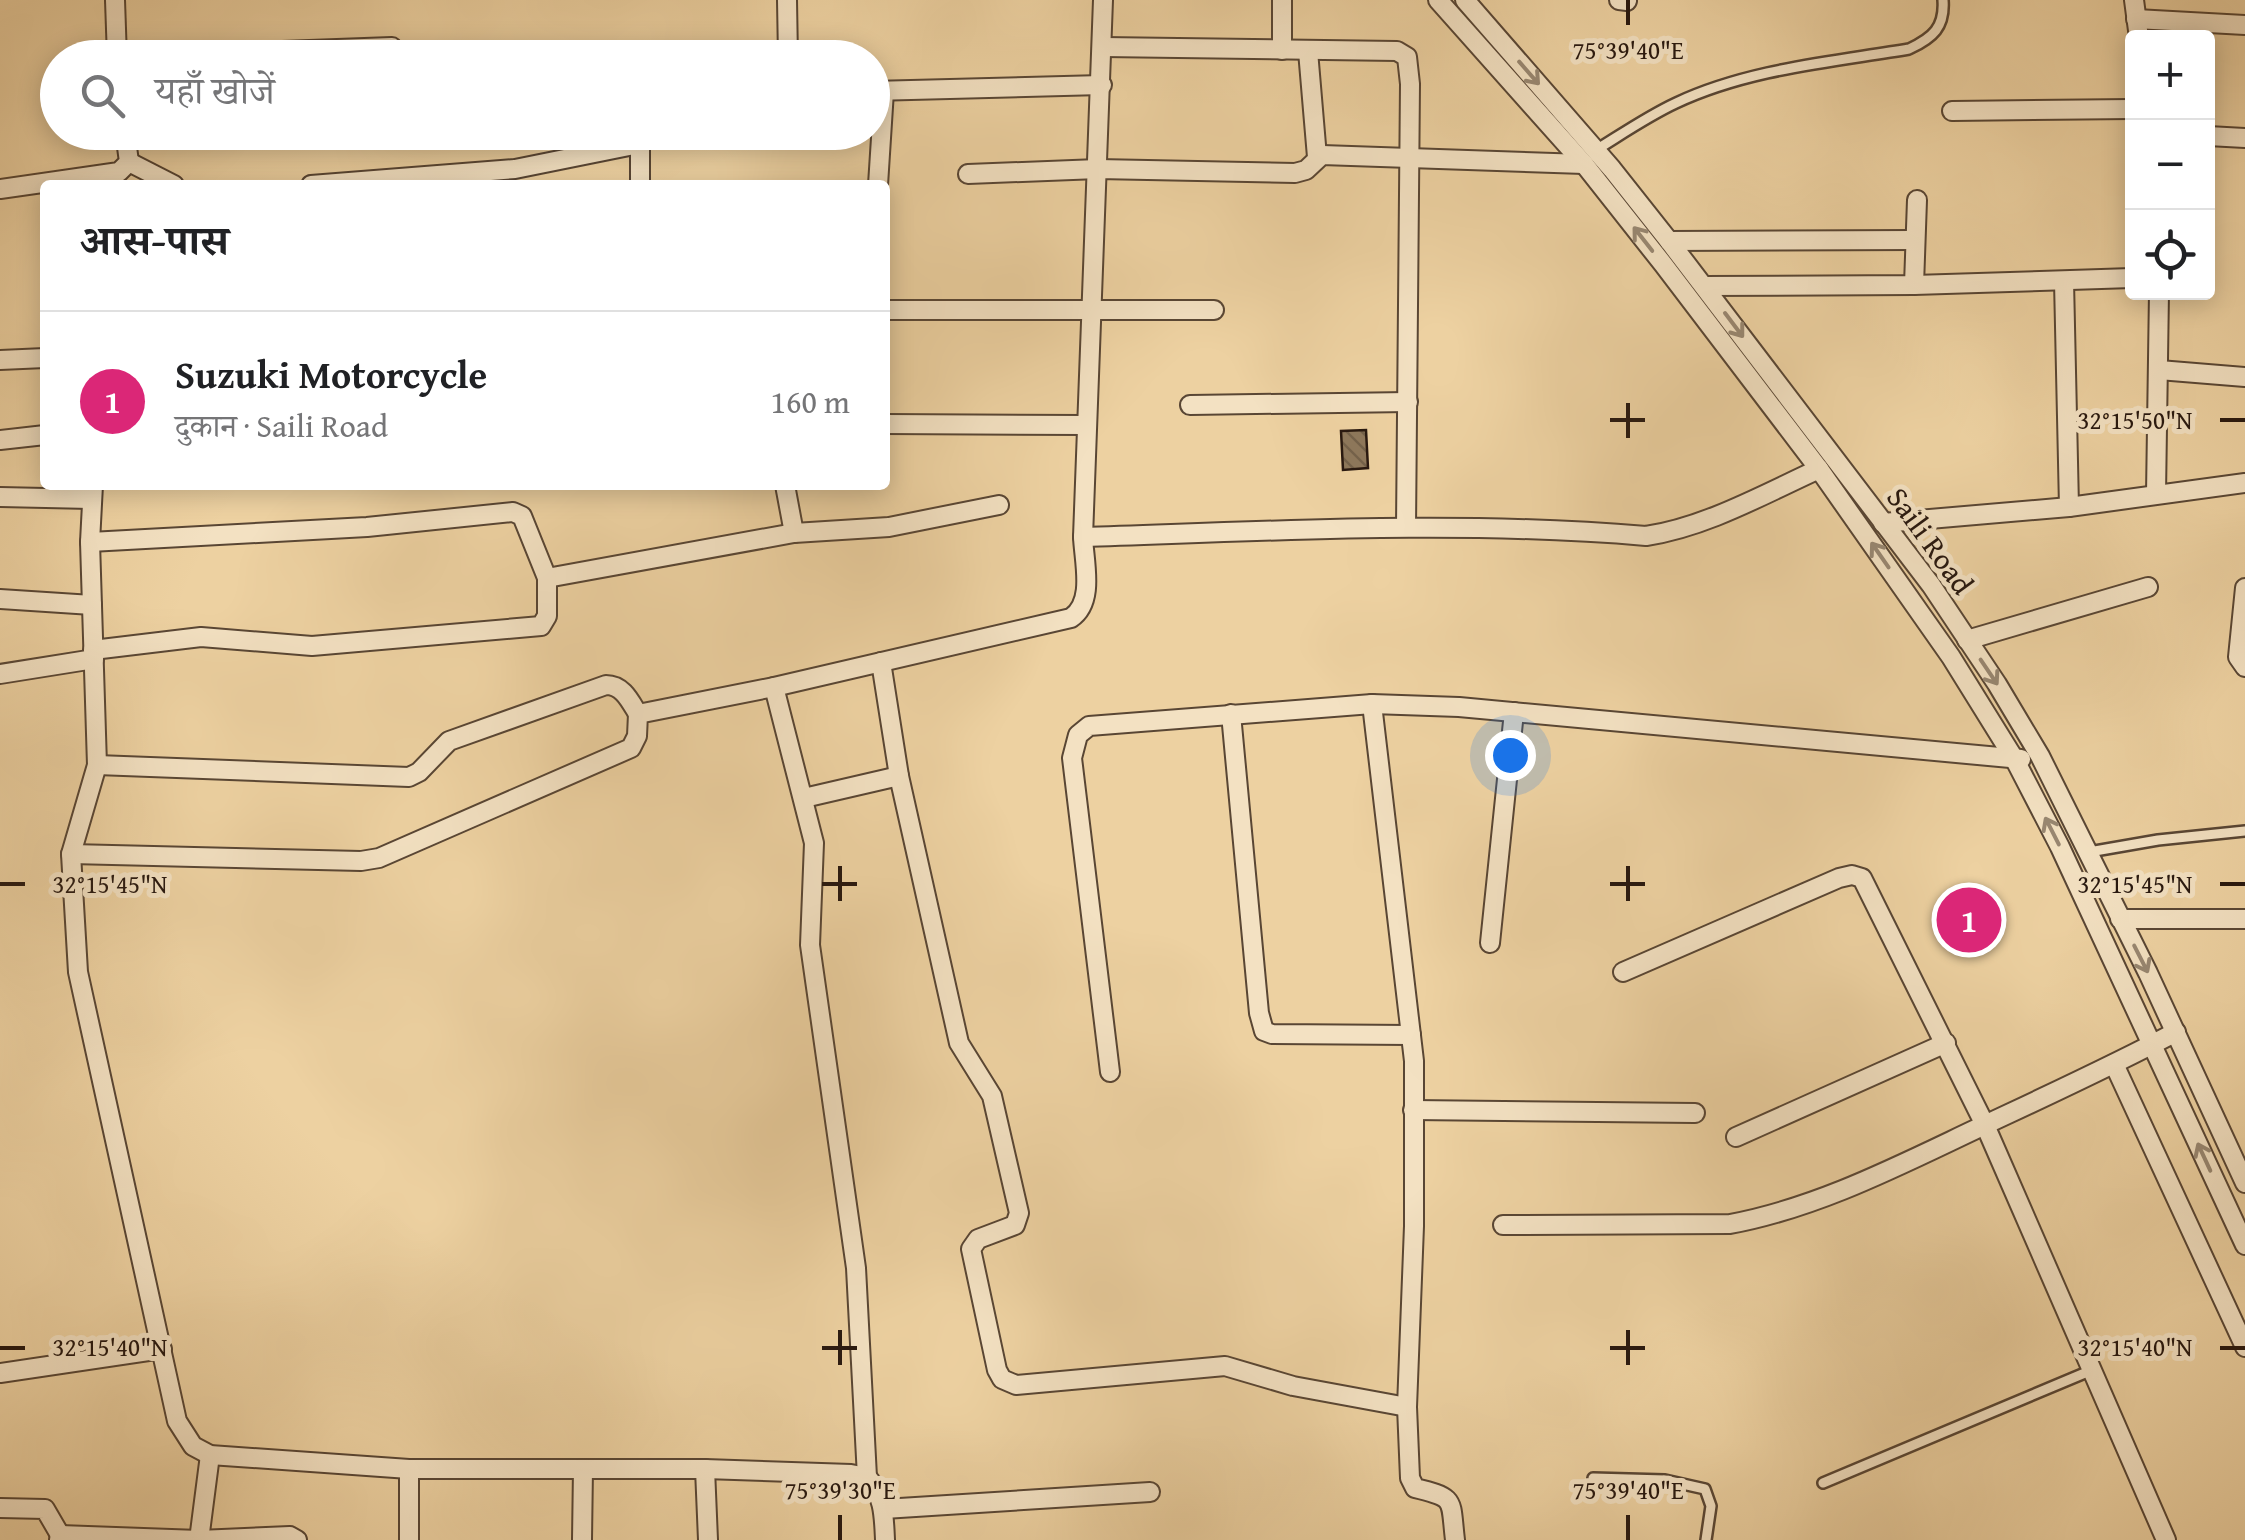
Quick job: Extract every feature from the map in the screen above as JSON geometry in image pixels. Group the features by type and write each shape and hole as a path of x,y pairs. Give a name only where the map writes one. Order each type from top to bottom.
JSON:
{"street":[{"path":"115,0 116,40"},
{"path":"787,0 788,40"},
{"path":"638,714 774,687 1079,613 1086,597 1083,537 1104,0"},
{"path":"1282,0 1282,50"},
{"path":"1438,0 1590,157 1819,469 1951,657 2016,760 2245,1245"},
{"name":"Saili Road","path":"1465,0 1590,157 1669,241 1883,522 1967,640 2040,756 2176,1032 2245,1183"},
{"path":"1619,0 1627,1"},
{"path":"2134,0 2137,28 2245,24"},
{"path":"1102,47 1404,54 1410,84 1406,527"},
{"path":"968,174 1098,169 1295,173 1306,170 1317,157 1308,51"},
{"path":"890,91 1102,85"},
{"path":"1952,111 2125,109"},
{"path":"2215,136 2245,138"},
{"path":"63,180 119,172 128,162 127,150"},
{"path":"439,180 516,177 601,150"},
{"path":"639,150 640,180"},
{"path":"878,150 878,180"},
{"path":"1317,157 1590,157"},
{"path":"128,162 164,180"},
{"path":"0,189 40,183"},
{"path":"1914,285 1917,200"},
{"path":"1669,241 1915,240"},
{"path":"1704,286 2125,278"},
{"path":"2064,281 2069,507"},
{"path":"2156,494 2159,300"},
{"path":"890,310 1214,310"},
{"path":"0,360 40,358"},
{"path":"2159,370 2245,377"},
{"path":"1190,406 1408,402"},
{"path":"890,424 1088,425"},
{"path":"0,440 40,436"},
{"path":"1083,537 1406,527 1520,527 1646,536 1718,514 1819,469"},
{"path":"1883,522 2069,507 2245,483"},
{"path":"786,490 794,532"},
{"path":"0,497 92,492 97,765 71,854 78,972 177,1421 193,1446 210,1455 410,1469 705,1469 867,1477"},
{"path":"547,578 794,532 889,527 999,505"},
{"path":"0,674 201,637 312,646 541,626 547,616 547,578 522,516 513,512 366,527 90,542"},
{"path":"1967,640 2148,587"},
{"path":"2245,588 2238,658 2245,667"},
{"path":"0,599 92,606"},
{"path":"881,662 900,776 959,1044 992,1096 1019,1214 1014,1226 978,1239 971,1249 988,1335 1002,1379 1016,1385 1225,1366 1294,1386 1407,1407"},
{"path":"71,854 362,861 379,858 631,748 637,736 638,714 622,690 606,684 449,741 409,777 97,765"},
{"path":"774,687 814,843 810,945 856,1268 867,1477 884,1508 885,1540"},
{"path":"1110,1072 1072,758 1074,743 1090,726 1372,704 1514,712 2016,760 2040,756"},
{"path":"1372,704 1411,1035 1414,1226 1407,1407 1412,1484 1444,1495 1451,1502 1454,1540"},
{"path":"1490,943 1514,712"},
{"path":"1231,714 1259,1013 1264,1031 1411,1035"},
{"path":"804,798 900,776"},
{"path":"1623,972 1839,878 1862,878 1986,1125 2166,1540"},
{"path":"2120,919 2245,919"},
{"path":"1504,1225 1730,1224 1761,1218 1809,1203 1906,1162 2176,1032"},
{"path":"1736,1137 1946,1044"},
{"path":"2114,1064 2245,1347"},
{"path":"1414,1110 1694,1113"},
{"path":"0,1374 162,1349"},
{"path":"200,1540 210,1455"},
{"path":"410,1469 410,1540"},
{"path":"582,1540 583,1469"},
{"path":"705,1469 708,1540"},
{"path":"884,1508 1150,1492"},
{"path":"0,1508 45,1508 61,1538 200,1540 290,1536 298,1540"}],"lane":[{"path":"1590,157 1675,103 1724,85 1759,75 1910,49 1937,31 1942,22 1943,0"},
{"path":"2086,852 2245,832"},
{"path":"1823,1483 2092,1370"},
{"path":"1593,1478 1665,1480 1705,1488 1711,1506 1706,1540"}],"building":[{"path":"1366,430 1368,468 1343,470 1341,431"}],"place":[{"name":"Suzuki Motorcycle","path":"1969,920"}]}
